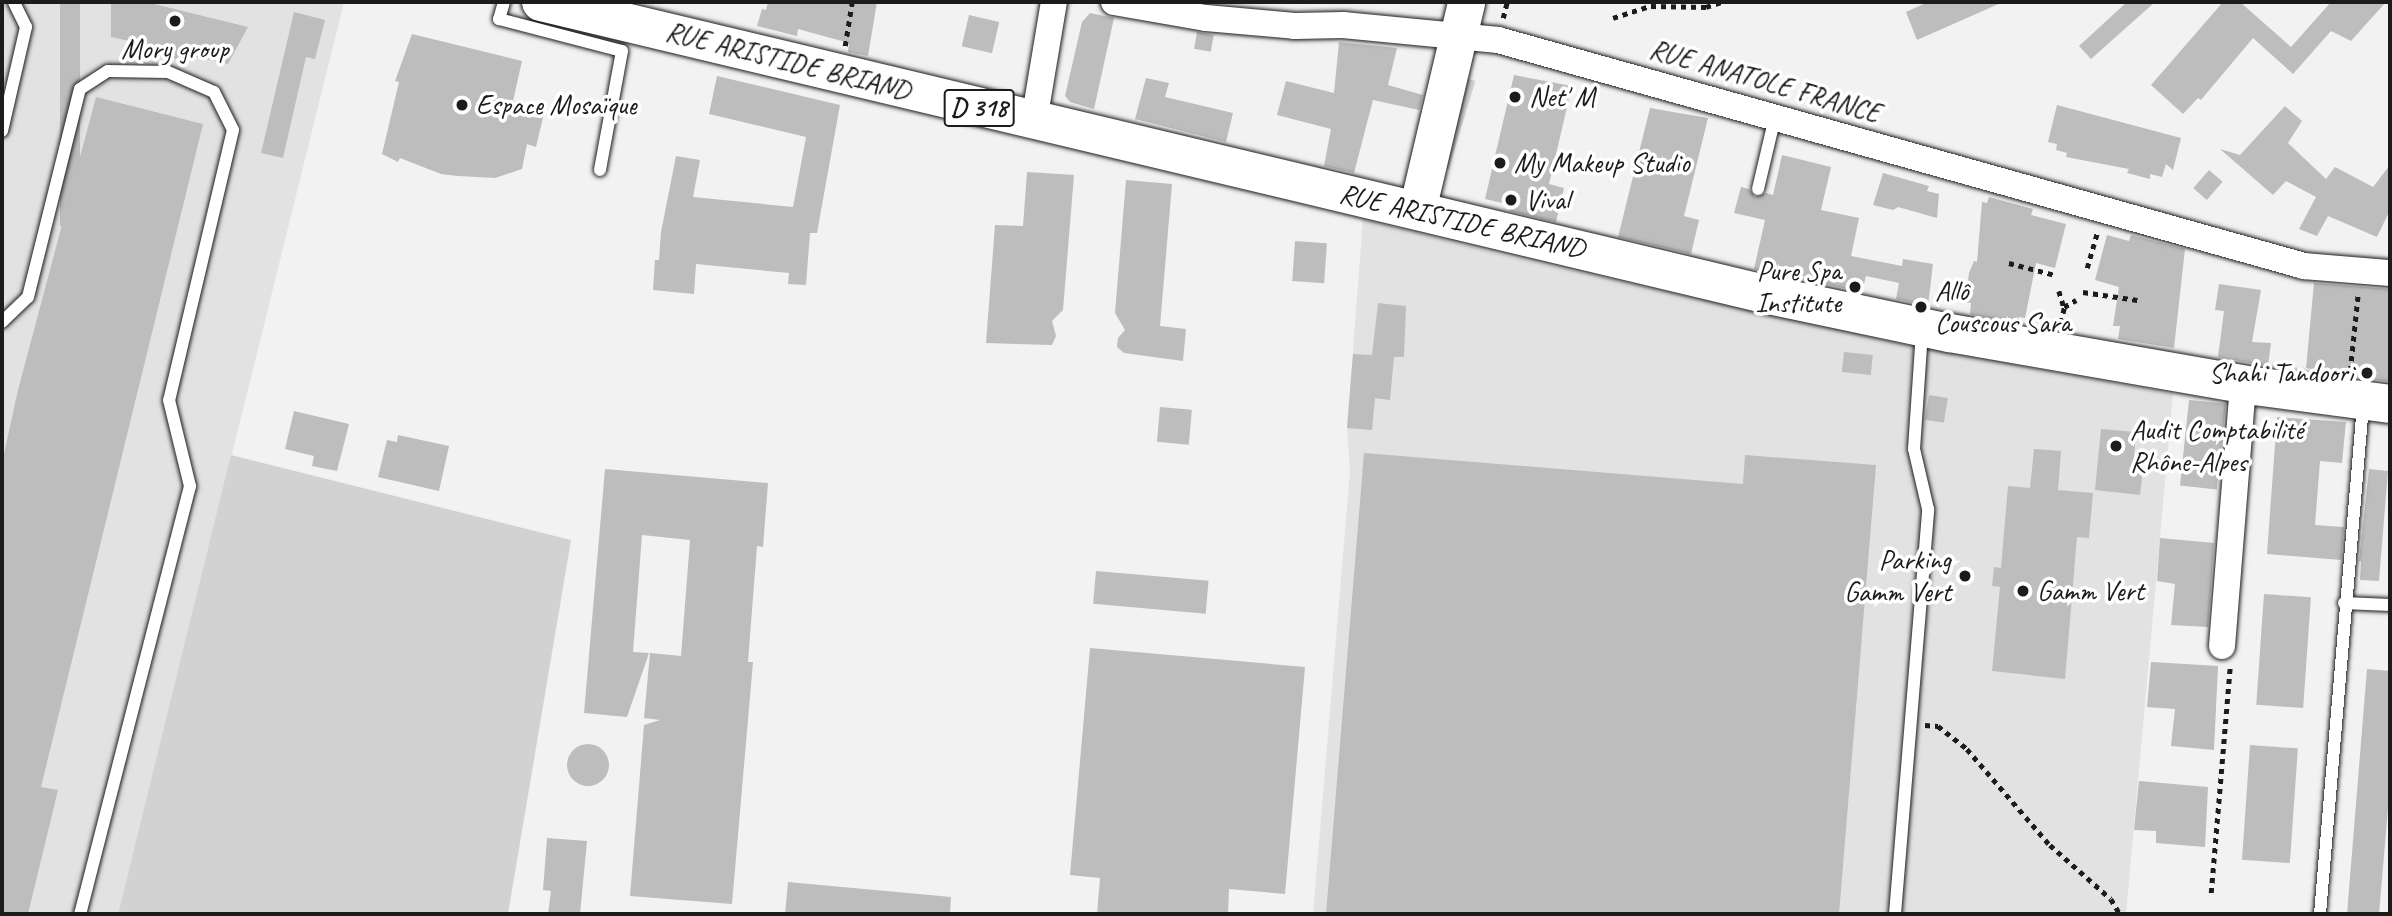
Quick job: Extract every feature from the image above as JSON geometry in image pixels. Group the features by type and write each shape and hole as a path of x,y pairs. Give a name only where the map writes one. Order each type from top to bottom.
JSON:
{"main road":[{"name":"RUE ARISTIDE BRIAND","path":"541,2 1034,121 1922,328 2243,384 2368,394"},
{"path":"1417,210 1463,18"}],"street":[{"path":"1034,121 1054,2"},
{"name":"RUE ANATOLE FRANCE","path":"1114,2 1206,18 1463,18 1498,40 2304,266 2390,272"},
{"path":"2222,646 2243,384"}],"lane":[{"path":"2,131 26,27 14,2"},
{"path":"504,2 499,19 622,51 600,170"},
{"path":"2,323 28,297 80,89 108,71 168,72 214,92 233,130 169,400 190,486 80,914"},
{"path":"1758,189 1775,117"},
{"path":"1895,914 1928,509 1914,449 1922,328"},
{"path":"2320,914 2344,603 2368,394"},
{"path":"2344,603 2390,606"}],"path":[{"path":"840,74 852,2"},
{"path":"1613,18 1651,6 1706,7 1721,2"},
{"path":"2087,268 2104,209"},
{"path":"2009,262 2055,275"},
{"path":"2360,271 2368,394"},
{"path":"2059,291 2064,307 2062,316"},
{"path":"2083,292 2137,300"},
{"path":"2064,307 2076,300"},
{"path":"1911,724 1938,726 1967,749 2050,845 2110,899 2120,914"}],"shaded area":[{"path":"2,2 344,2 118,914 2,914"},
{"path":"1462,77 1475,81 1448,169 1435,165"},
{"path":"1363,219 1511,257 1908,345 2173,394 2126,914 1313,914 1350,472 1347,428"},
{"path":"231,455 571,540 508,914 118,914"}],"building":[{"path":"60,2 80,2 80,226 60,226"},
{"path":"111,2 146,2 248,27 228,64 183,54 181,60 156,55 157,47 111,37"},
{"path":"768,2 877,2 868,56 848,52 849,43 798,29 797,36 757,26 762,9 766,10"},
{"path":"1928,2 2003,2 1917,40 1906,12"},
{"path":"2127,2 2155,2 2091,59 2079,46"},
{"path":"2223,2 2240,2 2291,47 2331,2 2386,2 2351,41 2331,31 2293,74 2253,38 2201,100 2198,98 2183,114 2151,85"},
{"path":"294,12 325,20 315,59 306,57 283,158 261,153"},
{"path":"1090,13 1114,18 1094,109 1070,102 1065,96 1082,22"},
{"path":"969,15 999,22 992,53 962,46"},
{"path":"1197,32 1214,35 1211,52 1194,49"},
{"name":"Espace Mosaïque","path":"412,34 522,61 513,101 545,109 536,147 527,144 522,169 495,178 458,176 441,174 400,158 398,162 382,154 399,82 395,81"},
{"path":"1339,42 1397,48 1388,85 1423,95 1419,110 1373,100 1354,173 1324,166 1331,129 1277,115 1286,81 1334,93"},
{"path":"1514,75 1572,86 1549,184 1564,188 1556,222 1509,211 1511,205 1485,199"},
{"path":"717,76 840,105 817,233 810,233 806,285 788,284 789,273 696,264 694,294 653,290 655,260 659,260 661,232 676,156 700,160 693,197 793,207 806,137 709,114"},
{"path":"1146,78 1169,83 1165,97 1233,113 1226,142 1135,119"},
{"path":"96,97 203,124 41,787 58,790 28,914 2,914 2,463 18,390"},
{"path":"2057,105 2181,138 2173,170 2166,164 2162,177 2150,174 2150,179 2127,173 2129,169 2066,157 2067,153 2056,150 2057,144 2048,142"},
{"path":"2285,106 2302,121 2288,143 2326,179 2335,167 2373,187 2390,165 2390,210 2377,237 2328,216 2317,236 2299,229 2316,197 2286,181 2273,195 2220,149 2240,155"},
{"path":"1650,108 1708,118 1684,216 1699,220 1691,254 1618,237"},
{"path":"1782,155 1831,167 1821,210 1859,218 1851,256 1902,266 1903,259 1933,264 1928,306 1896,299 1899,283 1866,276 1862,292 1754,269 1765,220 1734,213 1741,187 1749,189 1755,197 1766,193 1773,195"},
{"path":"2209,170 2223,182 2207,200 2193,188"},
{"path":"1027,172 1074,175 1063,310 1052,321 1056,336 1052,345 986,343 995,225 1023,226"},
{"path":"1883,173 1929,186 1927,191 1939,194 1937,218 1898,207 1893,210 1873,205"},
{"path":"1126,180 1172,184 1160,326 1186,329 1183,361 1124,353 1117,347 1118,338 1125,330 1115,313"},
{"path":"1989,197 2033,209 2031,215 2066,224 2055,268 2036,263 2025,318 2019,317 2017,323 1970,314 1971,303 1965,302 1969,273 1974,261 1977,262 1982,202 1987,203"},
{"path":"2107,235 2129,241 2131,235 2185,249 2174,348 2118,339 2120,326 2113,326 2119,287 2095,280"},
{"path":"1295,241 1327,243 1324,283 1292,281"},
{"path":"2314,283 2390,289 2390,382 2306,368"},
{"path":"2219,284 2261,290 2252,342 2271,343 2268,366 2218,357 2224,311 2215,310"},
{"path":"1378,303 1406,306 1404,357 1394,357 1390,400 1375,398 1372,430 1347,428 1353,354 1372,355"},
{"path":"1844,352 1873,355 1871,375 1842,372"},
{"path":"1929,395 1948,398 1944,423 1925,420"},
{"path":"2189,400 2226,404 2217,489 2180,486"},
{"path":"1160,407 1192,410 1189,445 1157,442"},
{"path":"294,411 349,424 337,471 312,466 314,456 285,449"},
{"path":"2277,417 2346,422 2342,463 2320,461 2315,525 2344,527 2341,560 2267,554"},
{"path":"2101,429 2136,432 2134,458 2142,459 2143,469 2140,495 2095,490"},
{"path":"398,435 449,446 439,491 378,477 387,440 397,442"},
{"path":"2034,449 2061,451 2058,490 2093,493 2089,538 2077,537 2065,679 1992,671 2000,587 1992,586 1994,567 2001,568 2008,486 2030,488"},
{"path":"1364,453 1743,484 1745,455 1876,465 1839,914 1326,914"},
{"path":"605,469 768,483 763,547 757,546 748,662 753,662 732,904 630,896 644,725 660,720 644,718 650,653 681,656 690,540 642,535 633,652 649,653 627,717 584,713"},
{"path":"2369,469 2388,471 2379,581 2360,580 2359,561"},
{"path":"2160,538 2214,543 2208,627 2171,625 2175,584 2157,581"},
{"path":"1096,571 1209,581 1206,614 1093,604"},
{"path":"2264,594 2311,597 2303,708 2256,705"},
{"path":"1090,648 1305,667 1285,894 1229,889 1228,914 1097,914 1100,878 1070,875"},
{"path":"2151,662 2218,666 2214,750 2171,746 2175,709 2147,707"},
{"path":"2367,669 2390,671 2390,785 2379,914 2347,914"},
{"path":"588,744 603,750 609,765 603,780 588,786 573,780 567,765 573,750"},
{"path":"2250,745 2298,748 2290,863 2242,860"},
{"path":"2139,781 2208,787 2205,847 2156,843 2156,831 2134,830"},
{"path":"547,838 587,841 580,914 548,914 551,891 543,890"},
{"path":"788,882 951,897 950,914 785,914"}],"place":[{"name":"Mory group","path":"175,21"},
{"name":"Net' M","path":"1515,97"},
{"name":"Espace Mosaïque","path":"462,105"},
{"name":"My Makeup Studio","path":"1500,163"},
{"name":"Vival","path":"1511,200"},
{"name":"Pure Spa Institute","path":"1855,287"},
{"name":"Allô Couscous Sara","path":"1921,307"},
{"name":"Shahi Tandoori","path":"2367,373"},
{"name":"Audit Comptabilité Rhône-Alpes","path":"2116,446"},
{"name":"Parking Gamm Vert","path":"1965,576"},
{"name":"Gamm Vert","path":"2023,591"}]}
